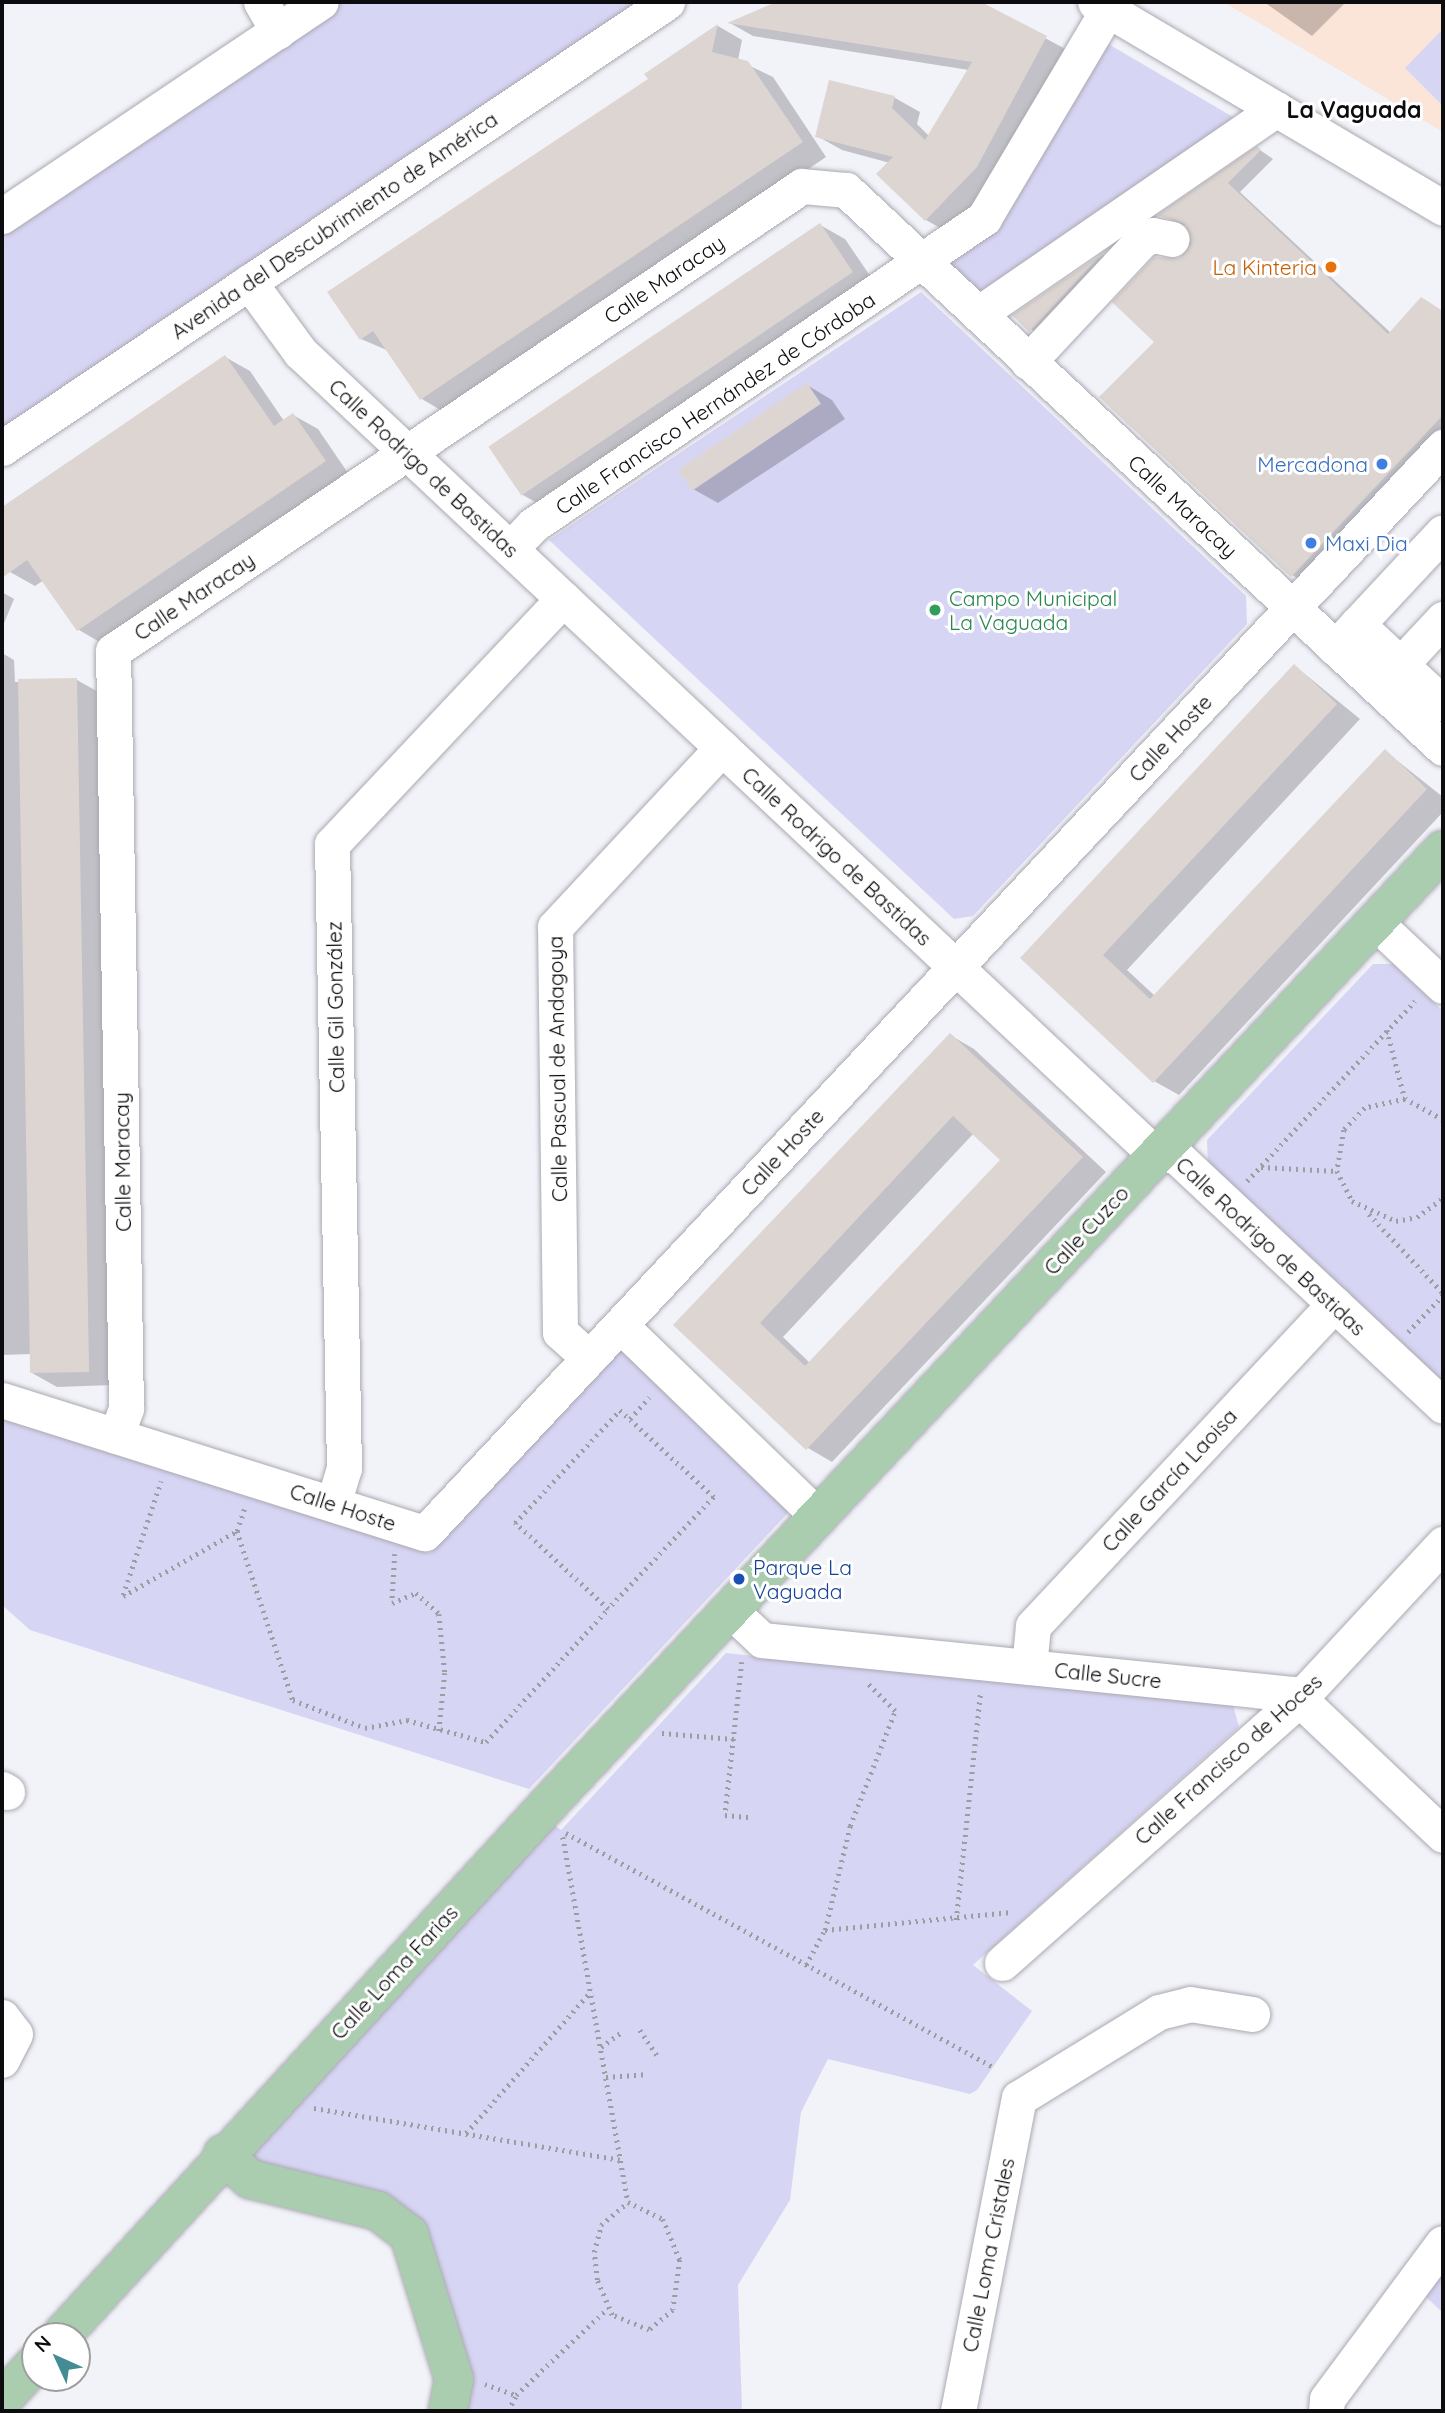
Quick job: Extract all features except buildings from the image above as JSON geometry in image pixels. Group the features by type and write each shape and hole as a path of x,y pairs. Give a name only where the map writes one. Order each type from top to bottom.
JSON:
{"main road":[{"name":"Calle Cuzco","path":"730,1610 1443,850"},
{"name":"Calle Loma Farias","path":"73,2322 223,2154 730,1610"},
{"path":"223,2154 250,2179 378,2211 409,2234 454,2379 449,2411"},
{"path":"2,2400 21,2379"}],"street":[{"path":"2,216 269,16 321,2"},
{"name":"Avenida del Descubrimiento de América","path":"2,448 667,2"},
{"path":"1113,4 1276,108 1443,208"},
{"path":"1113,4 1443,184"},
{"path":"924,263 984,218 1113,4"},
{"path":"978,314 1276,108"},
{"name":"Calle Maracay","path":"116,1436 126,1408 113,651 802,186 846,190 1292,608 1346,636 1443,748"},
{"path":"1028,362 1142,240 1153,234 1172,239"},
{"name":"Calle Francisco Hernández de Córdoba","path":"510,549 533,525 924,263"},
{"name":"Calle Rodrigo de Bastidas","path":"249,282 291,344 1156,1155 1175,1155 1443,1406"},
{"name":"Calle Hoste","path":"2,1400 425,1533 1443,447"},
{"path":"1439,692 1401,664 1346,636 1443,532"},
{"name":"Calle Gil González","path":"333,1504 344,1468 332,844 563,599"},
{"path":"1401,664 1443,619"},
{"name":"Calle Pascual de Andagoya","path":"589,1359 560,1332 555,926 722,748"},
{"path":"1376,923 1434,989"},
{"name":"Calle García Laoisa","path":"1029,1667 1032,1626 1334,1304"},
{"path":"620,1325 818,1516"},
{"name":"Calle Francisco de Hoces","path":"1002,1963 1299,1699 1443,1544"},
{"name":"Calle Sucre","path":"730,1610 762,1640 1029,1667 1299,1699"},
{"path":"1299,1699 1443,1835"},
{"name":"Calle Loma Cristales","path":"958,2411 1018,2098 1159,2012 1190,2004 1252,2014"},
{"path":"2,2017 15,2034 2,2060"},
{"path":"1326,2411 1327,2399 1443,2243"}],"path":[{"path":"1237,1192 1387,1030 1434,989"},
{"path":"1387,1030 1405,1099"},
{"path":"1398,1343 1443,1294 1368,1214 1352,1201 1337,1171 1343,1130 1365,1108 1405,1099 1443,1118"},
{"path":"1260,1167 1337,1171"},
{"path":"1368,1214 1396,1221 1417,1217 1443,1198"},
{"path":"248,1496 237,1531 293,1700 365,1728 407,1720 486,1742 714,1497 620,1410 516,1523 608,1609"},
{"path":"164,1470 123,1596 237,1531"},
{"path":"399,1544 392,1603 416,1593 439,1614 445,1673 439,1731"},
{"path":"743,1655 725,1815 750,1817"},
{"path":"806,1965 825,1930 850,1826 895,1711 859,1675"},
{"path":"956,1920 982,1679"},
{"path":"655,1730 734,1738"},
{"path":"628,2202 562,1831 994,2067"},
{"path":"825,1930 956,1920 1023,1910"},
{"path":"465,2133 591,1991"},
{"path":"639,2029 658,2057"},
{"path":"601,2047 622,2032"},
{"path":"606,2077 645,2074"},
{"path":"306,2106 621,2160"},
{"path":"628,2202 655,2212 672,2234 680,2260 676,2299 670,2318 649,2330 625,2325 607,2309 595,2273 596,2238 608,2214 628,2202"},
{"path":"508,2411 516,2395 607,2309"},
{"path":"478,2381 516,2395"}],"shaded area":[{"path":"321,2 667,2 2,449 2,216"},
{"path":"1223,2 1443,2 1443,132 1324,61"},
{"path":"1443,29 1443,106 1405,68"},
{"path":"1093,35 1250,127 992,304 935,251 984,218"},
{"name":"Campo Municipal La Vaguada","path":"921,292 1246,596 1247,624 973,916 954,919 549,540"},
{"path":"1373,964 1393,964 1443,1011 1443,1386 1208,1166 1207,1140"},
{"path":"633,1337 801,1499 529,1789 30,1630 2,1605 2,1419 430,1553"},
{"path":"726,1653 1233,1705 1239,1727 973,1965 1032,2011 977,2090 970,2094 828,2059 801,2112 790,2200 738,2285 742,2411 459,2411 429,2252 253,2161 253,2148 554,1825 561,1830"},
{"path":"1443,2266 1443,2313 1423,2294"}],"place":[{"name":"La Kinteria","path":"1331,267"},
{"name":"Mercadona","path":"1382,464"},
{"name":"Maxi Dia","path":"1311,543"},
{"name":"Campo Municipal La Vaguada","path":"935,610"},
{"name":"Parque La Vaguada","path":"739,1579"}],"district":[{"name":"La Vaguada","path":"1354,110"}]}
